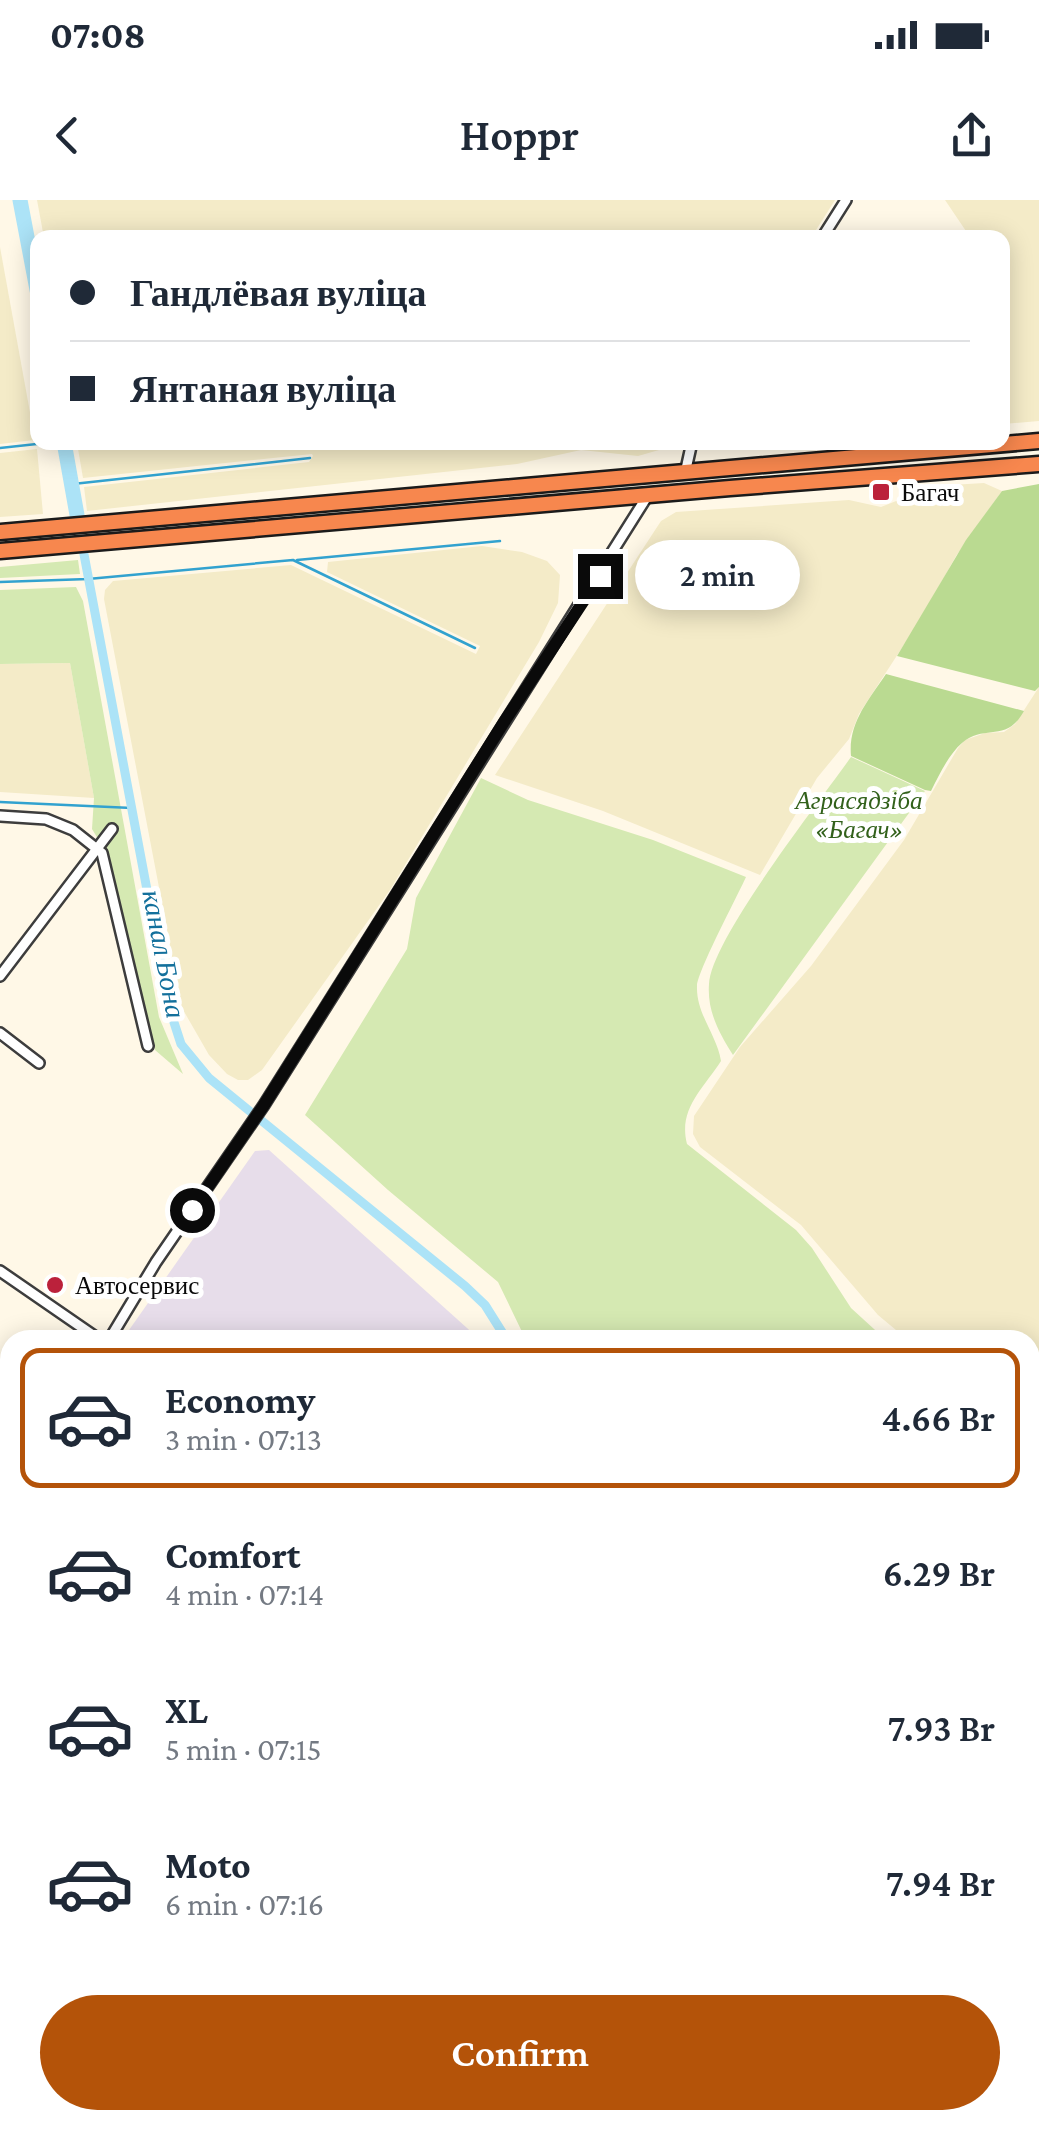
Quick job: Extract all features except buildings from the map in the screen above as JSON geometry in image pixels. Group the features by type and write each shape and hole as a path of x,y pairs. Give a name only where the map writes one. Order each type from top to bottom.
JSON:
{"highway":[{"path":"1010,442 1039,440"},
{"path":"0,532 917,450"},
{"path":"0,551 1039,464"}],"street":[{"path":"827,230 846,200"},
{"path":"686,469 690,450"},
{"path":"116,1330 156,1262 264,1105 648,495"},
{"path":"0,816 46,819 73,830 98,847 109,873 114,909 148,1046"},
{"path":"0,976 112,829"},
{"path":"0,1033 39,1063"},
{"path":"0,1271 86,1330"}],"shaded area":[{"path":"37,200 835,200 816,230 43,230"},
{"path":"945,200 1039,200 1039,421 1010,423 1010,230 965,230"},
{"path":"0,247 30,412 30,441 0,444"},
{"path":"37,450 43,514 0,517 0,453"},
{"path":"78,450 581,450 517,464 87,511 84,487 309,462 313,456 83,478"},
{"path":"581,450 659,450 638,456"},
{"path":"984,483 1002,491 956,556 859,714 849,739 817,778 760,875 603,811 495,775 661,521 676,512 849,500 881,507 934,486"},
{"path":"482,546 522,552 547,561 560,575 558,603 539,642 390,890 262,1070 248,1080 238,1080 209,1055 182,1008 105,590 113,581 291,565 476,654 480,646 327,572 328,562"},
{"path":"70,663 94,798 0,792 0,664"},
{"path":"1039,687 1039,1330 896,1330 878,1315 801,1225 700,1147 693,1134 694,1116 740,1047 811,966 904,840 958,748 965,740 1004,732 1015,724"},
{"path":"269,1150 469,1330 129,1330 255,1151"}],"green space":[{"path":"1039,484 1039,687 1035,691 897,656 966,540 1002,491"},
{"path":"78,560 80,574 0,578 0,567"},
{"path":"76,587 83,601 159,1017 183,1074 155,1050 109,857 92,829 94,798 70,663 0,664 0,590"},
{"path":"886,674 1024,711 1010,727 979,734 962,743 931,791 925,790 851,756 856,723"},
{"name":"Аграсядзіба «Багач»","path":"851,757 925,791 733,1055 712,1013 709,984 714,963 747,904"},
{"path":"481,778 528,800 653,840 746,877 697,986 700,1006 721,1061 689,1110 687,1144 796,1230 851,1308 875,1330 521,1330 498,1282 305,1115 407,949 416,898"}],"waterway":[{"name":"канал Бона","path":"20,200 30,253"},
{"path":"0,448 30,445"},
{"name":"канал Бона","path":"65,450 77,515"},
{"path":"73,484 310,458"},
{"path":"297,560 500,541"},
{"name":"канал Бона","path":"83,549 169,1007 181,1044 209,1078 465,1286 485,1305 501,1330"},
{"path":"0,582 88,579 293,560 475,648"},
{"path":"0,802 132,808"}],"place":[{"name":"Багач","path":"881,492"},
{"name":"Автосервис","path":"55,1285"}],"route":[{"path":"192,1210 264,1105 600,576"}]}
